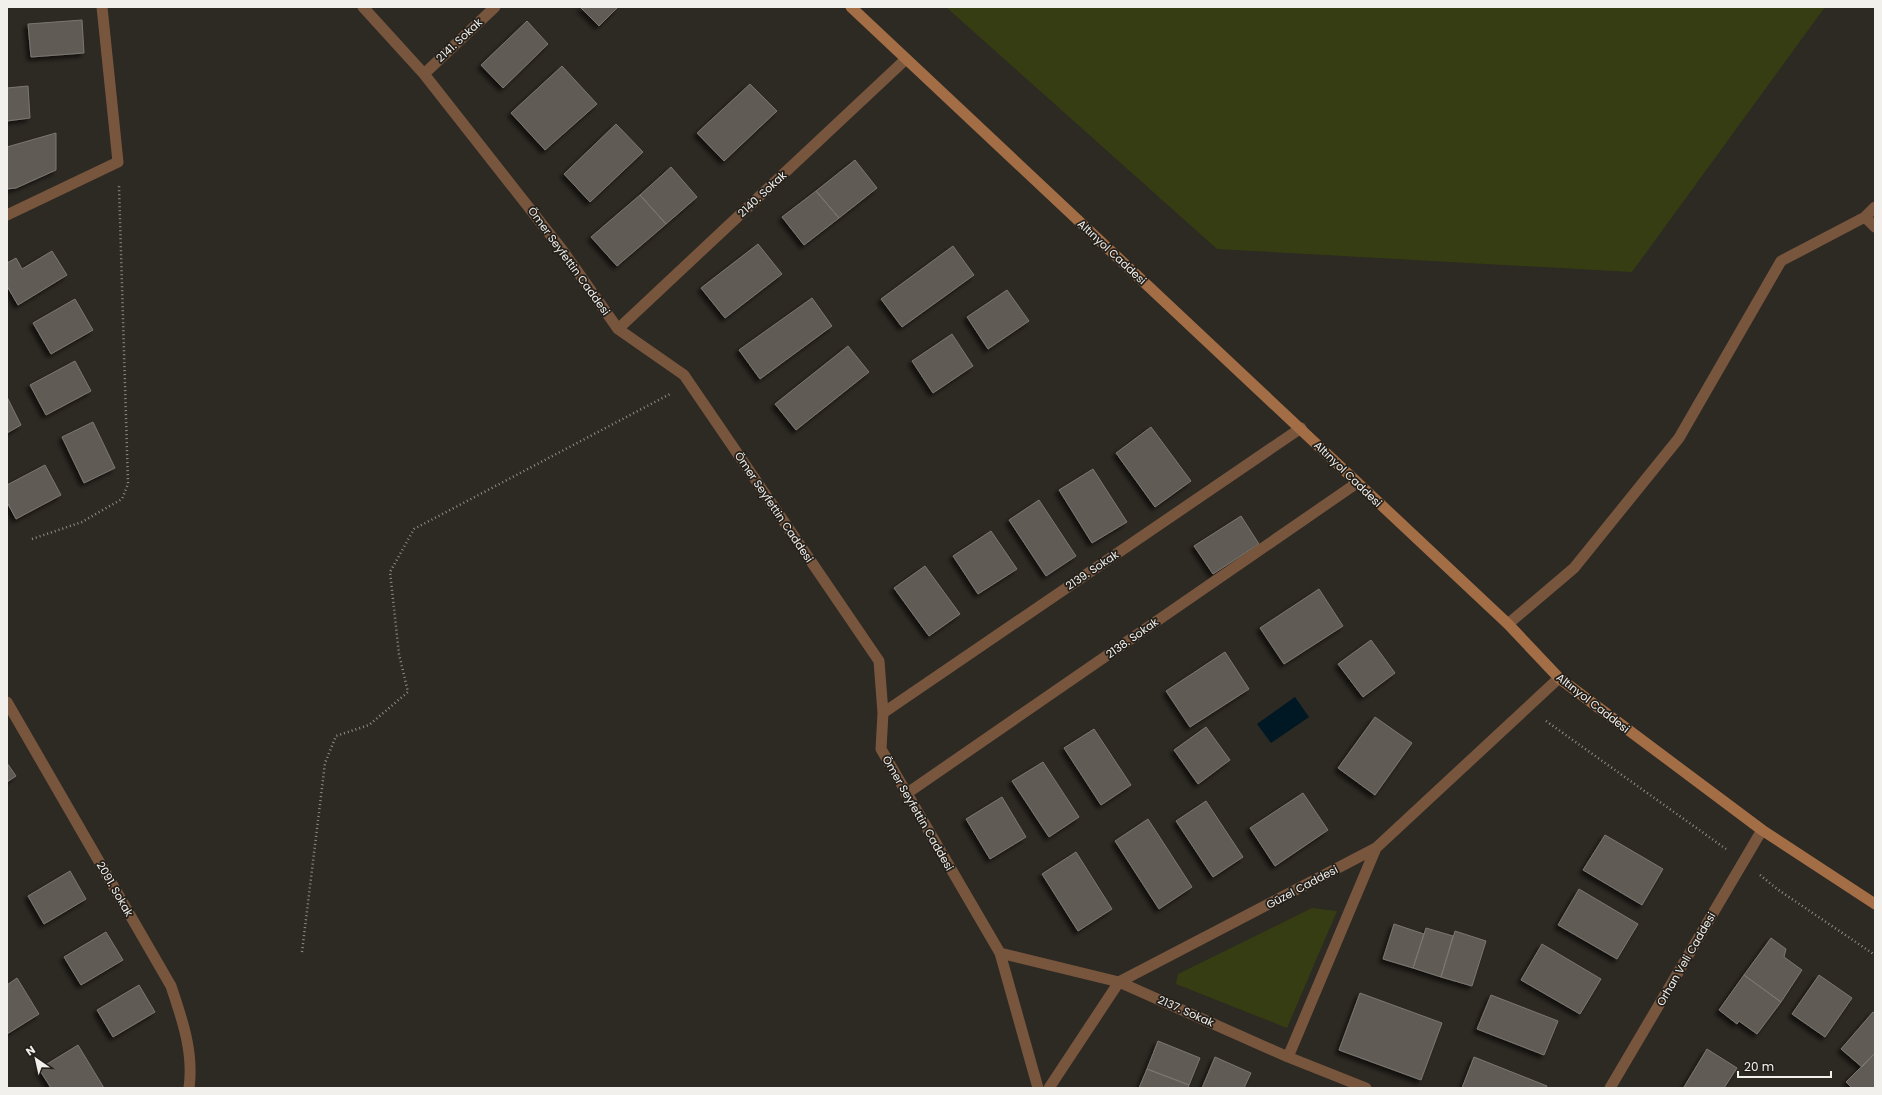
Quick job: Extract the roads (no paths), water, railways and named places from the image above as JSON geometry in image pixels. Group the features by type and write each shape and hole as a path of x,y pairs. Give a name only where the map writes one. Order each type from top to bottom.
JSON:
{"main road":[{"name":"Altınyol Caddesi","path":"851,7 1508,624 1559,678 1762,830 1875,904"}],"street":[{"path":"7,215 118,162 102,7"},
{"name":"Ömer Seyfettin Caddesi","path":"363,7 424,74 563,251 618,329 684,375 879,661 883,712 881,749 1000,953 1038,1088"},
{"name":"2141. Sokak","path":"424,74 495,7"},
{"name":"2140. Sokak","path":"618,329 906,59"},
{"path":"1508,624 1574,568 1678,438 1781,261 1865,217 1875,207"},
{"path":"1865,217 1875,227"},
{"name":"2139. Sokak","path":"883,712 1301,428"},
{"name":"2138. Sokak","path":"906,794 1357,483"},
{"name":"Güzel Caddesi","path":"1049,1088 1119,982 1376,848 1559,678"},
{"name":"2091. Sokak","path":"7,702 171,986 187,1032 191,1075 189,1088"},
{"name":"Orhan Veli Caddesi","path":"1610,1088 1762,830"},
{"path":"1288,1057 1376,848"},
{"name":"2137. Sokak","path":"1000,953 1119,982 1288,1057 1366,1088"}],"water":[{"path":"1295,697 1309,717 1271,743 1257,724"}]}
